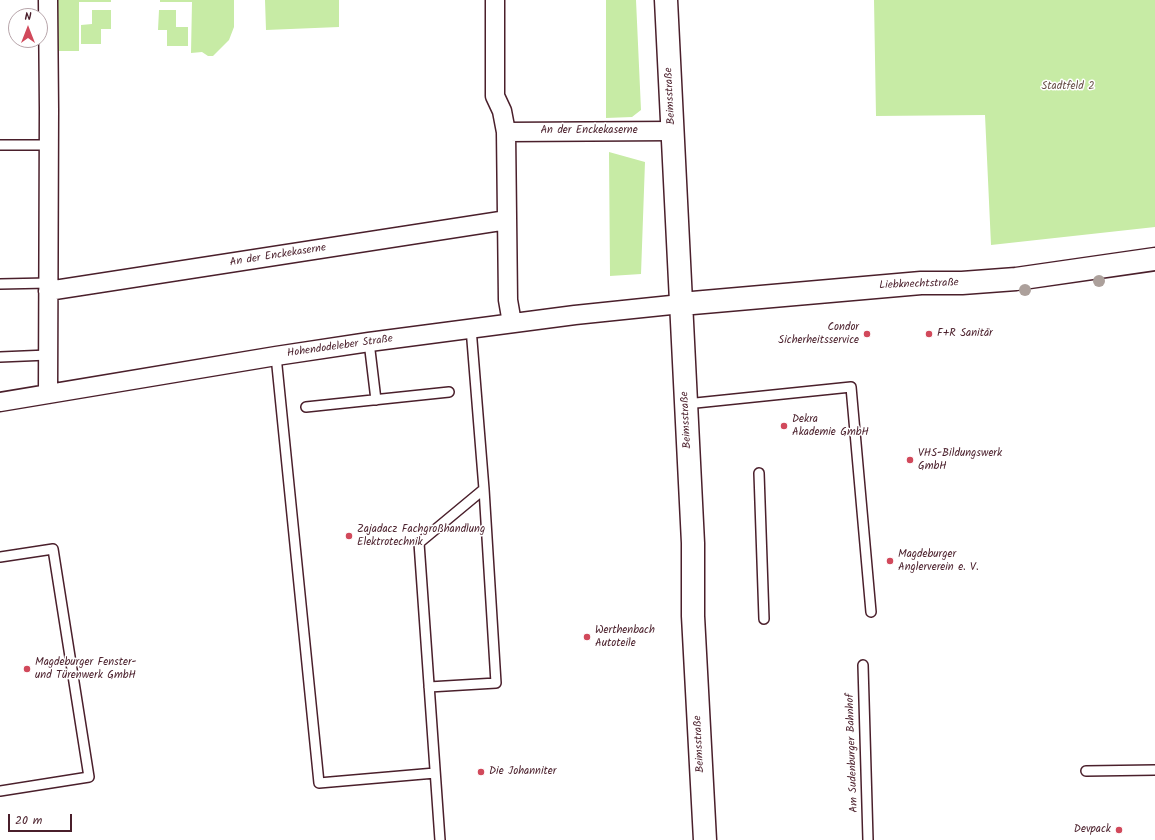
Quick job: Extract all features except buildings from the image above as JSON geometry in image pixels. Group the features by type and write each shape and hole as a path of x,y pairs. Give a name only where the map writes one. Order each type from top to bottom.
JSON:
{"street":[{"path":"48,0 48,394"},
{"path":"495,0 495,96 502,111 506,132 508,300 512,322"},
{"name":"Beimsstraße","path":"666,0 693,543 693,616 705,840"},
{"name":"An der Enckekaserne","path":"506,132 673,131"},
{"name":"An der Enckekaserne","path":"48,287 507,220"},
{"name":"Liebknechtstraße","path":"681,304 921,283 962,283 1016,279 1155,259"},
{"name":"Hohendodeleber Straße","path":"0,402 369,342 512,322 630,308 681,304"}],"lane":[{"path":"0,145 49,145"},
{"path":"0,284 48,287"},
{"path":"429,687 496,683 484,489 471,328"},
{"path":"369,342 376,400"},
{"path":"0,357 48,356"},
{"path":"276,356 319,783 435,773"},
{"path":"686,404 851,387 871,612"},
{"path":"306,407 449,392"},
{"path":"759,473 764,619"},
{"path":"440,840 419,543 484,489"},
{"path":"0,557 53,549 89,777 0,791"},
{"name":"Am Sudenburger Bahnhof","path":"863,665 868,840"},
{"path":"1086,771 1155,770"}],"green space":[{"path":"56,0 111,0 111,2 79,2 79,51 57,51"},
{"path":"160,0 234,0 234,27 229,40 213,56 208,56 202,52 191,53 192,2 160,2"},
{"path":"265,0 339,0 339,27 266,30"},
{"path":"606,0 636,0 641,110 632,117 606,118"},
{"name":"Stadtfeld 2","path":"874,0 1155,0 1155,227 991,245 985,115 876,116"},
{"path":"92,10 111,10 111,29 101,29 101,44 81,44 81,25 92,24"},
{"path":"159,10 176,10 176,27 188,27 188,46 167,46 167,30 158,30"},
{"path":"609,152 645,162 641,274 610,276"}],"place":[{"name":"Condor Sicherheitsservice","path":"867,334"},
{"name":"F+R Sanitär","path":"929,334"},
{"name":"Dekra Akademie GmbH","path":"784,426"},
{"name":"VHS-Bildungswerk GmbH","path":"910,460"},
{"name":"Zajadacz Fachgroßhandlung Elektrotechnik","path":"349,536"},
{"name":"Magdeburger Anglerverein e. V.","path":"890,561"},
{"name":"Werthenbach Autoteile","path":"587,637"},
{"name":"Magdeburger Fenster- und Türenwerk GmbH","path":"27,669"},
{"name":"Die Johanniter","path":"481,772"},
{"name":"Devpack","path":"1119,830"}]}
